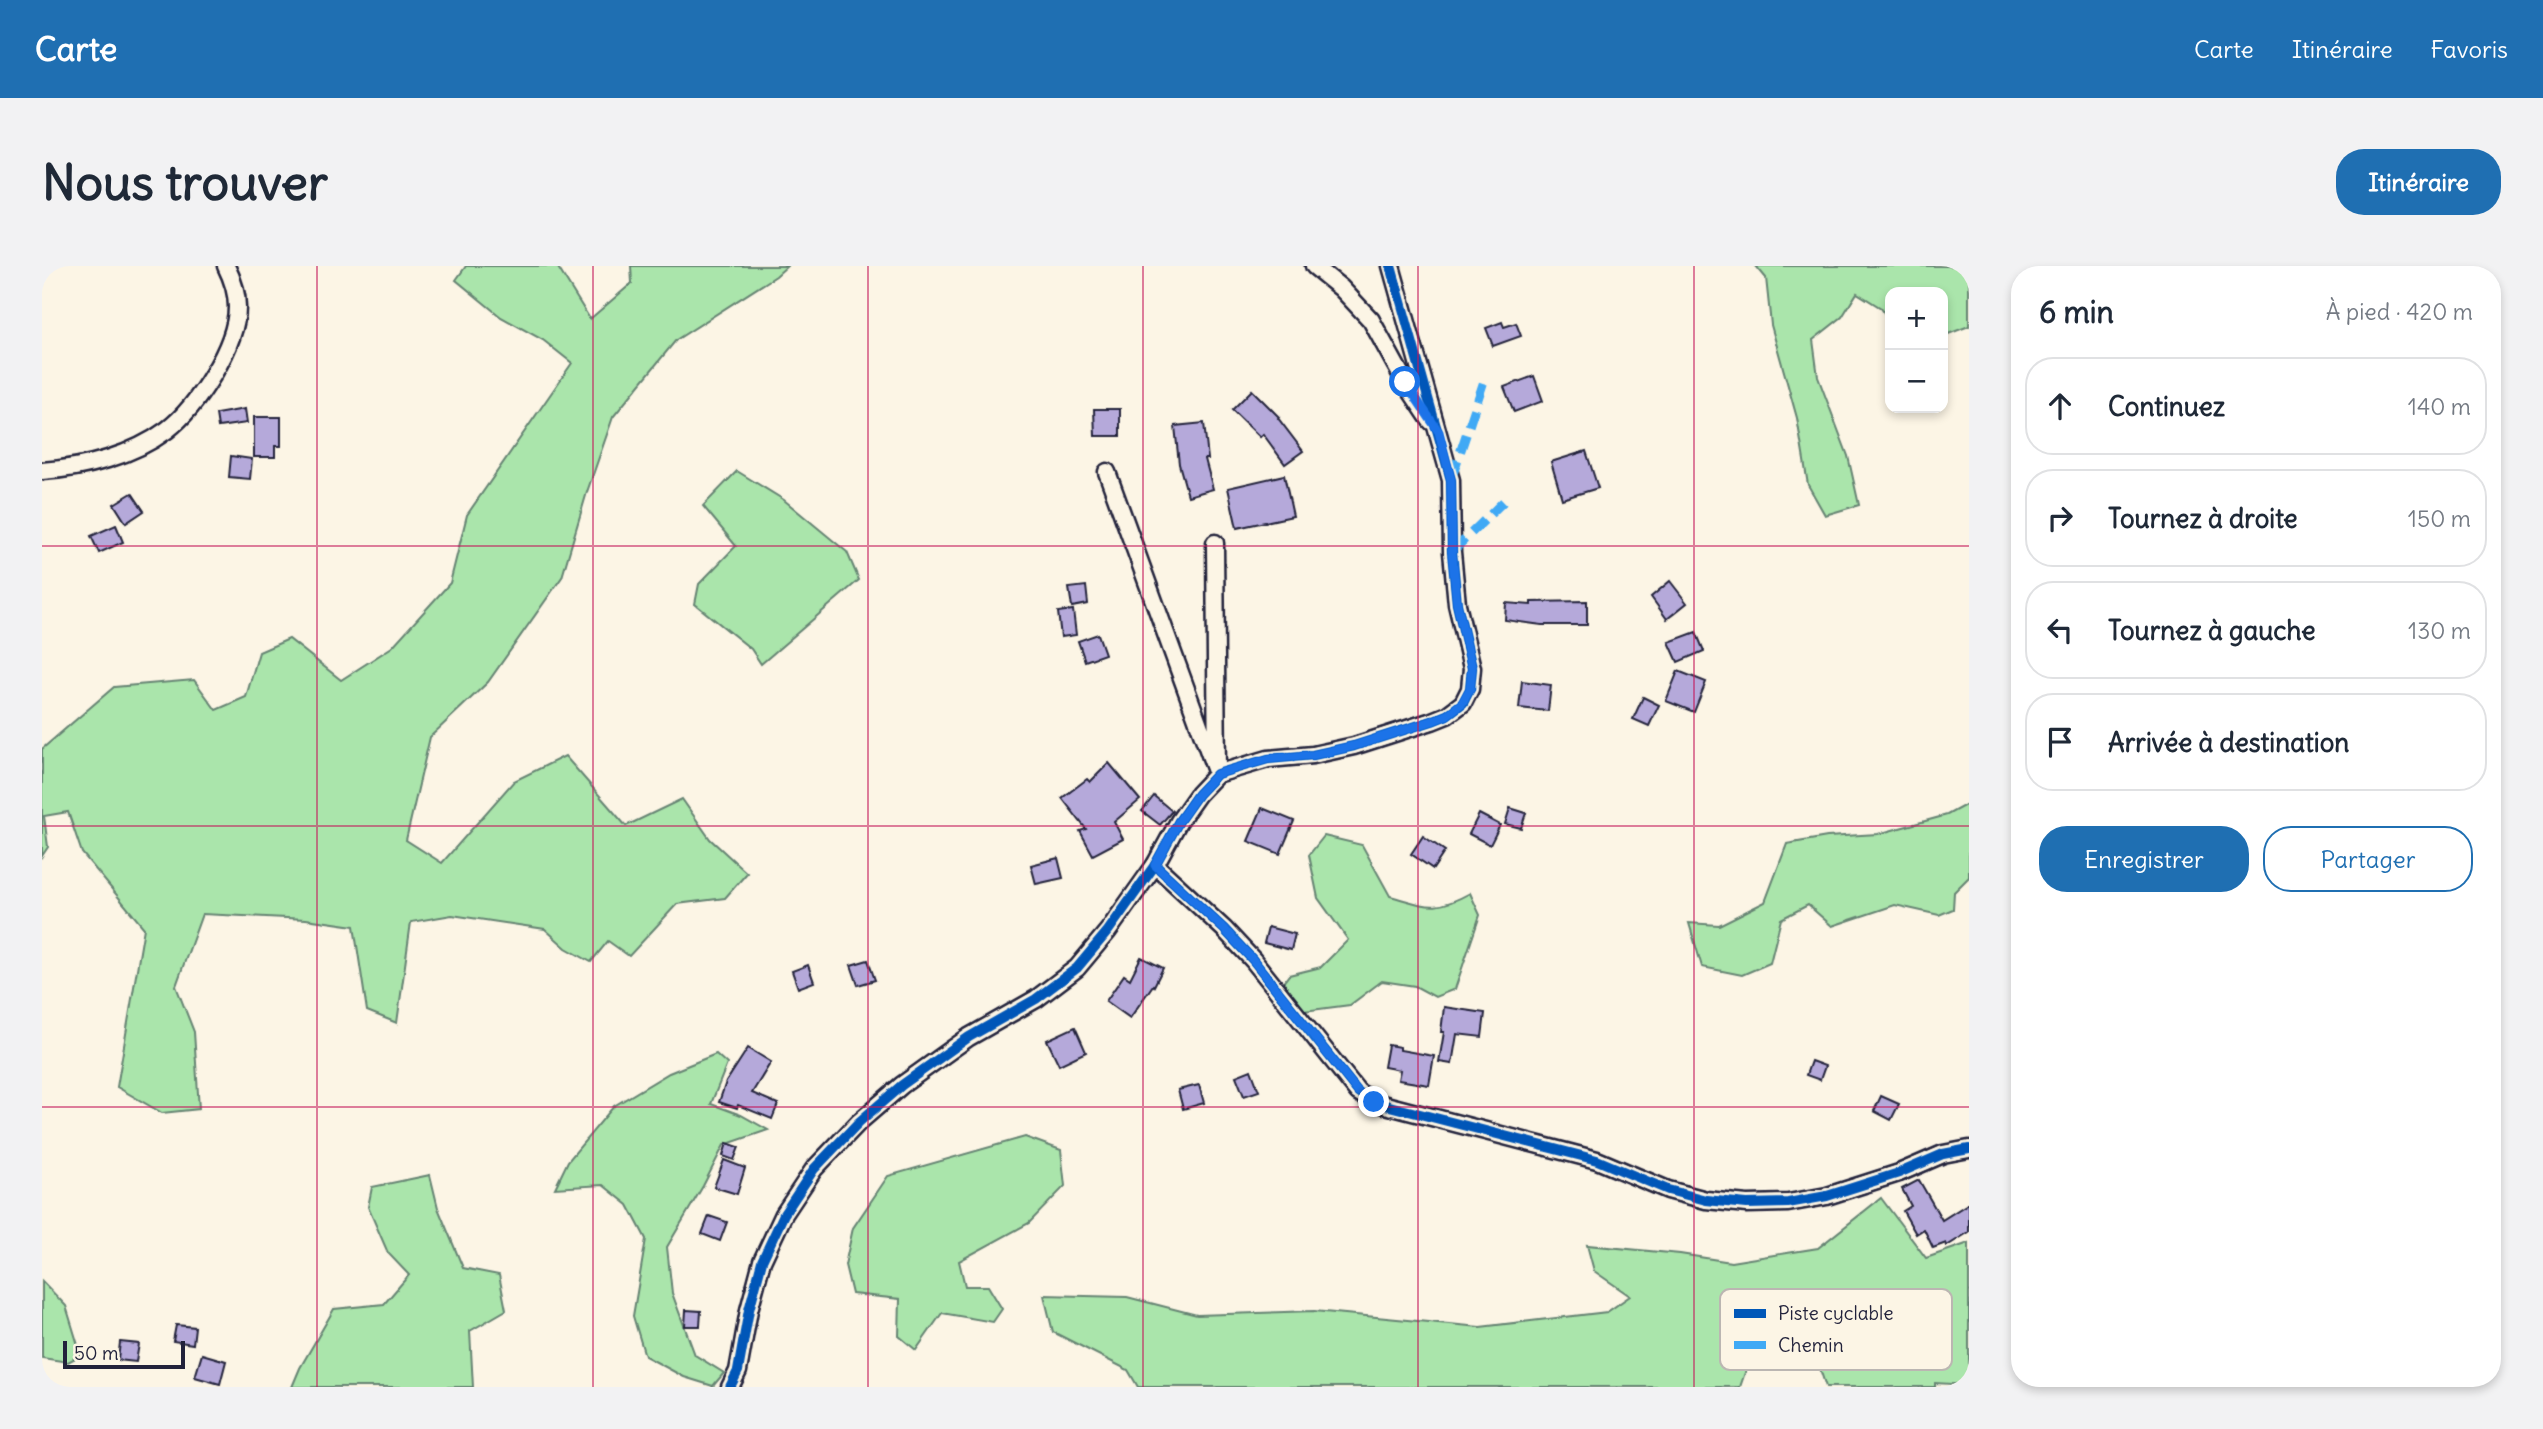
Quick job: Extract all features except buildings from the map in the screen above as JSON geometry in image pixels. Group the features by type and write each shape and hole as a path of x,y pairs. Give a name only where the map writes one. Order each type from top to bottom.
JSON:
{"street":[{"path":"42,471 104,461 140,445 168,429 195,400 215,371 231,340 237,307 231,276 226,266"},
{"path":"1314,266 1341,288 1371,320 1405,382 1439,432"},
{"path":"730,1387 738,1371 762,1261 783,1214 814,1169 859,1122 902,1085 969,1037 1036,999 1077,968 1108,931 1155,865 1179,821 1198,794 1217,774 1268,759 1313,755 1354,746 1432,721 1447,715 1462,703 1470,689 1472,668 1457,604 1452,552 1451,480 1391,266"},
{"path":"1107,472 1217,774"},
{"path":"1215,543 1217,774"},
{"path":"1155,865 1253,960 1358,1092 1374,1102 1597,1160 1668,1190 1706,1200 1747,1204 1788,1203 1827,1196 1899,1173 1943,1154 1969,1149"}],"green space":[{"path":"466,266 557,266 590,319 632,283 631,266 787,266 776,276 676,340 613,417 562,577 488,682 430,737 406,840 442,863 514,781 565,756 626,826 682,799 710,839 747,873 725,898 677,904 629,956 608,941 591,962 566,948 545,929 452,915 411,922 397,1023 367,1011 354,926 306,919 202,914 176,986 194,1032 199,1109 162,1113 117,1087 144,928 82,853 68,812 44,816 48,847 42,856 42,749 114,687 194,680 216,710 246,697 259,652 289,639 341,680 392,647 450,583 467,515 572,363 543,340 501,317 456,280"},
{"path":"1756,266 1969,266 1969,326 1948,334 1948,287 1885,287 1885,314 1881,308 1857,293 1842,317 1813,340 1818,377 1848,456 1859,505 1825,515 1808,485 1797,418 1771,325 1766,278"},
{"path":"737,471 784,500 847,552 859,580 761,664 751,649 695,604 699,584 736,546 703,506"},
{"path":"1969,803 1969,877 1954,892 1953,909 1939,915 1895,905 1832,926 1808,905 1781,919 1770,963 1742,975 1702,967 1689,923 1719,925 1765,902 1787,844 1827,837 1878,834 1947,815"},
{"path":"1324,836 1362,845 1390,896 1431,906 1448,903 1470,893 1480,915 1455,989 1435,997 1415,986 1382,981 1350,1005 1304,1011 1279,988 1289,975 1321,967 1348,940 1318,898 1309,855"},
{"path":"716,1054 727,1064 711,1104 741,1115 768,1130 724,1145 667,1247 672,1293 695,1355 724,1373 713,1386 684,1377 645,1356 633,1316 646,1239 628,1205 603,1185 555,1188 568,1161 614,1106 669,1073"},
{"path":"1025,1137 1061,1150 1065,1186 1029,1223 959,1261 965,1286 988,1286 1002,1309 993,1322 942,1313 916,1350 899,1336 900,1299 852,1294 845,1265 853,1228 888,1176"},
{"path":"430,1175 438,1208 463,1268 499,1275 506,1310 470,1331 473,1387 292,1387 334,1309 384,1304 409,1275 388,1253 368,1207 372,1187"},
{"path":"1881,1198 1926,1258 1969,1243 1969,1385 1935,1383 1935,1387 1826,1387 1820,1370 1952,1370 1952,1289 1720,1289 1720,1370 1746,1370 1740,1387 1138,1387 1128,1370 1053,1332 1044,1295 1127,1297 1197,1315 1314,1311 1480,1327 1607,1312 1630,1296 1594,1271 1587,1245 1731,1262 1818,1248"},
{"path":"42,1281 66,1306 81,1355 68,1362 42,1358"}],"marked path":[{"path":"1452,477 1486,375"},
{"path":"1452,552 1509,496"}],"cycle path":[{"path":"730,1387 738,1371 749,1310 762,1261 784,1214 814,1169 859,1122 902,1085 969,1037 1036,999 1077,968 1108,931 1155,865 1179,821 1198,794 1217,774 1268,759 1313,755 1354,746 1432,721 1447,715 1463,703 1470,689 1472,668 1457,604 1452,552 1451,480 1391,266"},
{"path":"1155,865 1253,960 1358,1092 1374,1102 1597,1160 1668,1190 1706,1200 1747,1204 1788,1203 1827,1196 1899,1173 1943,1154 1969,1149"}],"route":[{"path":"1374,1102 1358,1092 1253,960 1155,865 1179,821 1198,794 1217,774 1240,765 1268,759 1313,755 1398,733 1447,715 1462,703 1470,689 1472,668 1457,604 1452,552 1451,480 1439,432 1405,382"}]}
